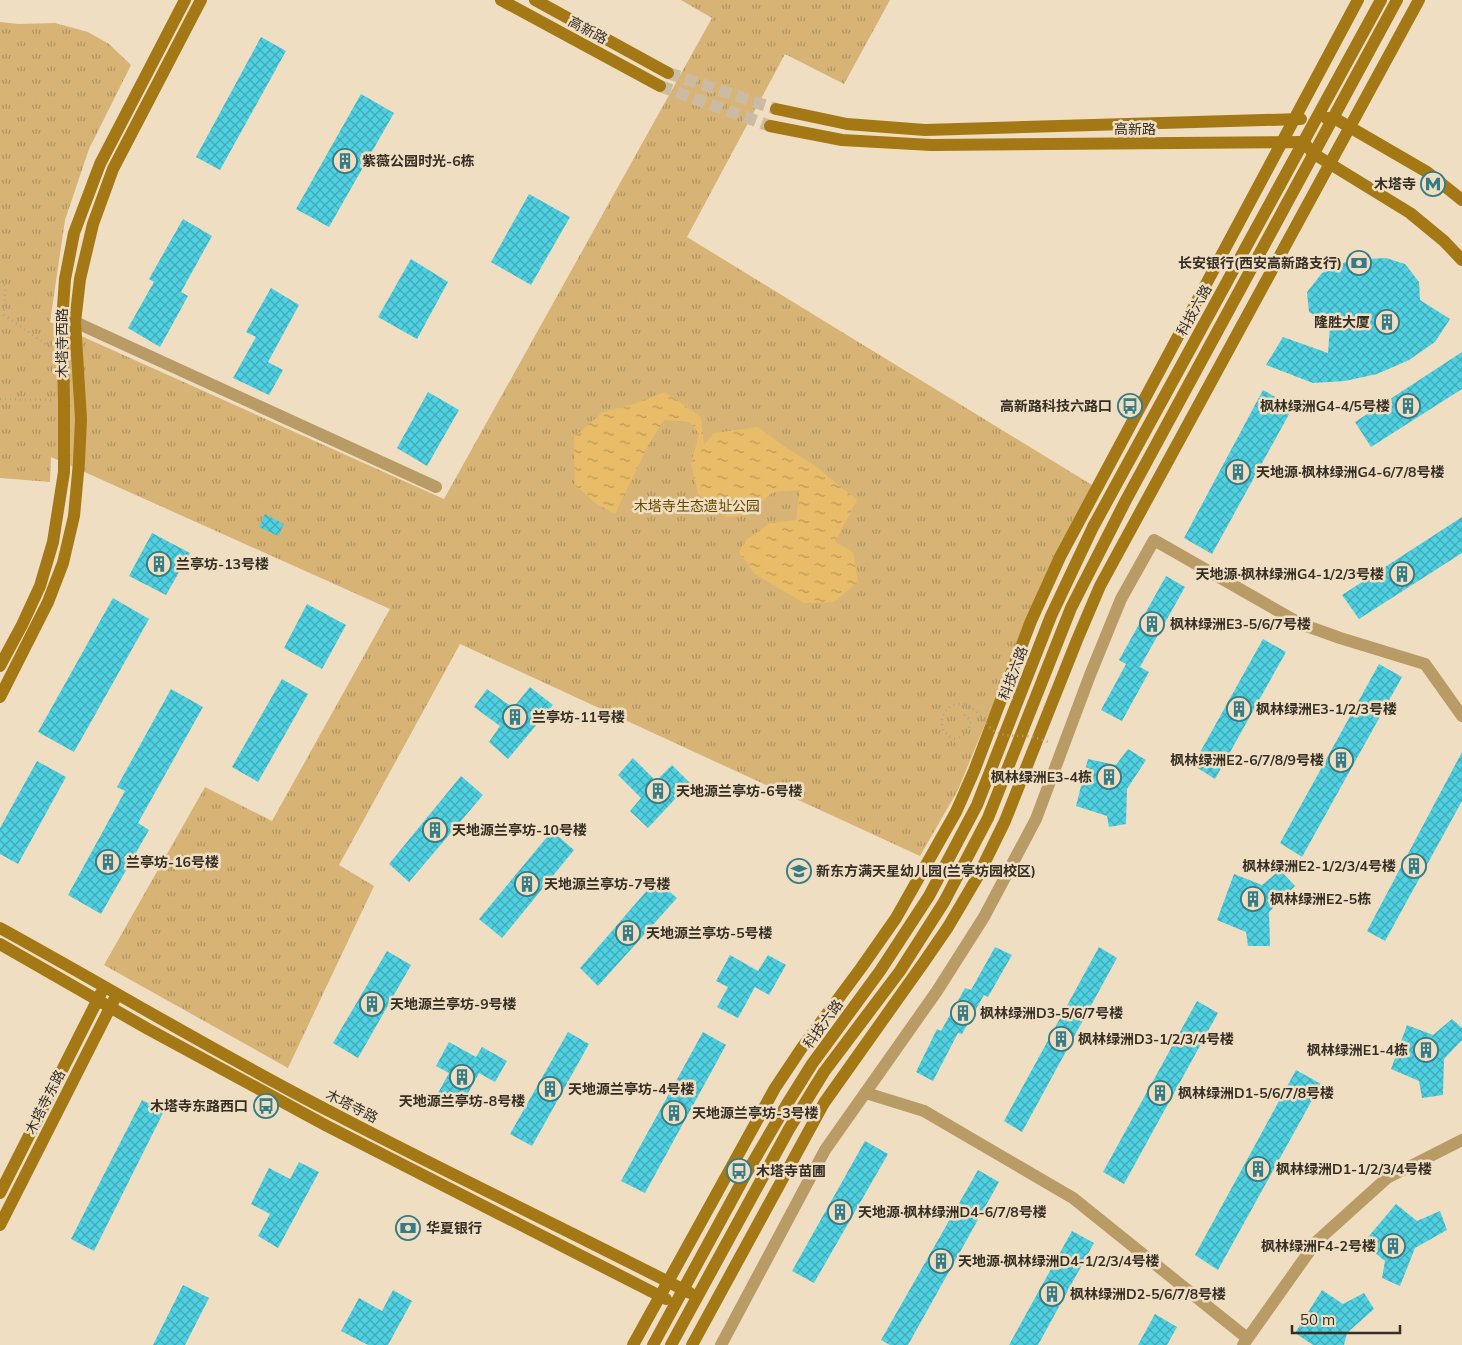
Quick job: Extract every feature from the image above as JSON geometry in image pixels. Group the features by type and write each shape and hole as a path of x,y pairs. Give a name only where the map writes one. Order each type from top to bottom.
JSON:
{"main road":[{"name":"木塔寺西路","path":"0,666 40,586 53,542 64,472 62,321 65,279 74,233 100,164 184,0"},
{"name":"木塔寺西路","path":"0,697 48,602 63,564 74,516 79,462 80,419 75,322 80,278 93,224 113,169 201,0"},
{"name":"高新路","path":"501,0 660,86"},
{"name":"高新路","path":"535,0 668,73"},
{"path":"633,1345 775,1088 896,918 956,812 974,771 1031,621 1060,557 1358,0"},
{"name":"科技六路","path":"653,1345 746,1174 787,1104 812,1064 880,971 928,896 951,855 977,806 1051,616 1092,528 1381,0"},
{"path":"671,1345 789,1129 824,1072 900,971 944,902 988,818 1072,608 1126,500 1397,0"},
{"path":"692,1345 824,1103 929,955 978,876 1005,821 1100,586 1419,0"},
{"name":"高新路","path":"776,109 847,124 924,130 1334,118"},
{"path":"1334,118 1427,172 1462,200"},
{"name":"高新路","path":"770,126 842,140 931,145 1303,142"},
{"path":"1303,142 1314,154 1410,213 1444,241 1462,260"},
{"name":"木塔寺路","path":"0,928 154,1016 332,1113 697,1296"},
{"path":"0,944 148,1029 327,1126 689,1311"},
{"name":"木塔寺东路","path":"0,1192 104,986"},
{"name":"木塔寺东路","path":"0,1225 118,994"}],"street":[{"path":"62,321 75,322 436,487"},
{"path":"721,1345 825,1150 937,991 979,925 1036,819 1090,675 1121,600 1154,540 1301,624 1425,664 1462,716"},
{"path":"866,1093 924,1111 1073,1198 1245,1342 1316,1242 1387,1178 1462,1140"}],"path":[{"path":"0,282 5,286 4,315 62,355"},
{"path":"0,399 64,400"},
{"path":"964,715 971,724 966,734 956,739 946,734 941,722 942,716 952,706 960,704 974,709 987,725 1004,735 1026,736 1048,742"}],"green space":[{"name":"木塔寺生态遗址公园","path":"681,0 890,0 844,84 785,54 687,237 1092,485 1054,556 958,790 920,856 460,644 339,865 374,886 288,1068 104,965 205,787 272,821 390,609 51,457 50,482 0,478 0,22 19,24 55,23 88,32 109,44 131,65 89,149 65,220 50,322 444,499 712,18"}],"water":[{"path":"665,392 701,417 704,445 714,433 758,427 814,465 857,500 835,542 853,552 858,582 834,602 804,603 755,574 739,552 747,539 770,523 796,520 800,490 773,492 747,515 725,517 698,494 691,464 699,434 690,422 664,420 649,444 615,514 595,503 575,485 574,437 603,412 631,405"}],"building":[{"path":"261,37 286,51 220,170 196,157"},
{"name":"紫薇公园时光-6栋","path":"361,94 394,113 329,227 296,209"},
{"path":"529,194 570,217 531,285 491,262"},
{"path":"183,219 212,236 181,292 188,296 160,347 128,328 154,282 149,279"},
{"name":"隆胜大厦","path":"1386,258 1405,264 1419,282 1420,300 1450,319 1435,342 1409,360 1377,374 1345,381 1313,383 1266,365 1283,337 1328,353 1330,325 1309,312 1307,292 1322,273 1350,260"},
{"path":"411,259 448,282 417,339 378,317"},
{"path":"271,288 299,305 268,362 283,370 269,395 233,378 256,337 246,332"},
{"name":"枫林绿洲G4-4/5号楼","path":"1462,352 1462,389 1371,447 1355,422"},
{"name":"天地源·枫林绿洲G4-6/7/8号楼","path":"1263,390 1293,407 1212,554 1184,538"},
{"path":"428,392 459,410 427,466 397,448"},
{"path":"265,514 284,524 278,536 259,527"},
{"name":"天地源·枫林绿洲G4-1/2/3号楼","path":"1462,517 1462,553 1359,619 1342,595"},
{"name":"兰亭坊-13号楼","path":"152,533 190,553 166,595 129,576"},
{"name":"枫林绿洲E3-5/6/7号楼","path":"1166,576 1185,587 1140,667 1149,672 1122,721 1101,710 1126,664 1119,660"},
{"path":"113,598 149,619 74,752 38,732"},
{"path":"307,604 346,625 322,669 284,648"},
{"name":"枫林绿洲E3-1/2/3号楼","path":"1263,639 1286,652 1215,779 1193,765"},
{"name":"枫林绿洲E2-6/7/8/9号楼","path":"1379,664 1402,677 1302,857 1280,843"},
{"path":"282,679 308,694 258,782 232,767"},
{"name":"兰亭坊-11号楼","path":"530,687 553,705 508,759 489,742 500,726 474,707 487,689 513,708"},
{"path":"171,689 203,707 138,823 149,830 101,914 68,895 125,791 117,787"},
{"name":"枫林绿洲E3-4栋","path":"1128,749 1146,760 1127,789 1126,824 1109,827 1107,816 1076,806 1088,759 1116,765"},
{"name":"枫林绿洲E2-1/2/3/4号楼","path":"1462,752 1462,801 1385,941 1367,931"},
{"name":"天地源兰亭坊-6号楼","path":"633,758 656,781 672,765 690,783 648,828 630,811 641,798 618,775"},
{"path":"37,761 66,777 18,864 0,854 0,828"},
{"name":"天地源兰亭坊-10号楼","path":"461,776 483,795 409,882 389,864"},
{"name":"天地源兰亭坊-7号楼","path":"552,831 574,850 502,938 479,919"},
{"name":"枫林绿洲E2-5栋","path":"1280,870 1295,886 1269,912 1270,946 1248,946 1246,932 1217,920 1234,874 1262,885"},
{"name":"天地源兰亭坊-5号楼","path":"656,880 677,898 598,986 580,968"},
{"name":"枫林绿洲D3-5/6/7号楼","path":"995,947 1012,955 988,997 984,995 962,1034 958,1033 933,1081 916,1072 937,1029 941,1031 965,988 971,990"},
{"name":"枫林绿洲D3-1/2/3/4号楼","path":"1099,947 1117,958 1022,1132 1004,1121"},
{"name":"天地源兰亭坊-9号楼","path":"387,951 411,965 358,1058 333,1043"},
{"path":"730,955 758,971 768,955 786,965 769,995 755,987 738,1018 717,1007 728,987 716,981"},
{"name":"枫林绿洲D1-5/6/7/8号楼","path":"1197,1001 1218,1013 1124,1184 1103,1172"},
{"name":"枫林绿洲E1-4栋","path":"1452,1019 1462,1028 1462,1040 1444,1059 1443,1095 1422,1098 1419,1081 1391,1069 1407,1025 1433,1035"},
{"name":"天地源兰亭坊-4号楼","path":"568,1032 589,1044 532,1146 510,1134"},
{"name":"天地源兰亭坊-3号楼","path":"703,1032 726,1045 645,1193 621,1181"},
{"name":"天地源兰亭坊-8号楼","path":"449,1042 476,1057 482,1047 507,1061 495,1082 479,1073 460,1108 437,1095 449,1073 436,1066"},
{"name":"枫林绿洲D1-1/2/3/4号楼","path":"1296,1070 1321,1084 1218,1270 1195,1255"},
{"path":"142,1100 164,1111 94,1251 71,1239"},
{"name":"天地源·枫林绿洲D4-6/7/8号楼","path":"865,1141 888,1154 814,1283 792,1271"},
{"path":"299,1162 319,1172 278,1248 258,1236 270,1214 251,1204 269,1168 290,1179"},
{"name":"天地源·枫林绿洲D4-1/2/3/4号楼","path":"978,1170 999,1182 908,1345 890,1345 881,1340"},
{"name":"枫林绿洲F4-2号楼","path":"1396,1204 1417,1221 1440,1211 1447,1230 1415,1248 1400,1286 1382,1278 1385,1261 1363,1243"},
{"name":"枫林绿洲D2-5/6/7/8号楼","path":"1072,1231 1094,1243 1038,1345 1009,1345"},
{"path":"183,1285 209,1298 185,1345 153,1345"},
{"path":"393,1290 412,1301 388,1345 368,1345 341,1331 359,1298 382,1311"},
{"path":"1322,1290 1343,1304 1364,1293 1374,1309 1347,1333 1344,1345 1313,1345 1295,1333"},
{"path":"1155,1314 1177,1327 1167,1345 1138,1345"}],"tunnel":[{"path":"668,73 776,109"},
{"path":"660,86 770,126"}],"place":[{"name":"紫薇公园时光-6栋","path":"345,161"},
{"name":"木塔寺","path":"1433,184"},
{"name":"长安银行(西安高新路支行)","path":"1359,263"},
{"name":"隆胜大厦","path":"1387,322"},
{"name":"高新路科技六路口","path":"1130,406"},
{"name":"枫林绿洲G4-4/5号楼","path":"1408,406"},
{"name":"天地源·枫林绿洲G4-6/7/8号楼","path":"1238,472"},
{"name":"兰亭坊-13号楼","path":"159,564"},
{"name":"天地源·枫林绿洲G4-1/2/3号楼","path":"1402,574"},
{"name":"枫林绿洲E3-5/6/7号楼","path":"1152,624"},
{"name":"枫林绿洲E3-1/2/3号楼","path":"1239,709"},
{"name":"兰亭坊-11号楼","path":"515,717"},
{"name":"枫林绿洲E2-6/7/8/9号楼","path":"1341,760"},
{"name":"枫林绿洲E3-4栋","path":"1109,777"},
{"name":"天地源兰亭坊-6号楼","path":"658,791"},
{"name":"天地源兰亭坊-10号楼","path":"435,830"},
{"name":"兰亭坊-16号楼","path":"108,862"},
{"name":"枫林绿洲E2-1/2/3/4号楼","path":"1414,866"},
{"name":"新东方满天星幼儿园(兰亭坊园校区)","path":"799,871"},
{"name":"天地源兰亭坊-7号楼","path":"527,884"},
{"name":"枫林绿洲E2-5栋","path":"1253,899"},
{"name":"天地源兰亭坊-5号楼","path":"628,933"},
{"name":"天地源兰亭坊-9号楼","path":"372,1004"},
{"name":"枫林绿洲D3-5/6/7号楼","path":"963,1013"},
{"name":"枫林绿洲D3-1/2/3/4号楼","path":"1061,1039"},
{"name":"枫林绿洲E1-4栋","path":"1426,1050"},
{"name":"天地源兰亭坊-8号楼","path":"462,1077"},
{"name":"天地源兰亭坊-4号楼","path":"550,1089"},
{"name":"枫林绿洲D1-5/6/7/8号楼","path":"1160,1093"},
{"name":"木塔寺东路西口","path":"266,1106"},
{"name":"天地源兰亭坊-3号楼","path":"674,1113"},
{"name":"枫林绿洲D1-1/2/3/4号楼","path":"1258,1169"},
{"name":"木塔寺苗圃","path":"739,1171"},
{"name":"天地源·枫林绿洲D4-6/7/8号楼","path":"840,1212"},
{"name":"华夏银行","path":"408,1228"},
{"name":"枫林绿洲F4-2号楼","path":"1393,1246"},
{"name":"天地源·枫林绿洲D4-1/2/3/4号楼","path":"941,1261"},
{"name":"枫林绿洲D2-5/6/7/8号楼","path":"1052,1294"}]}
